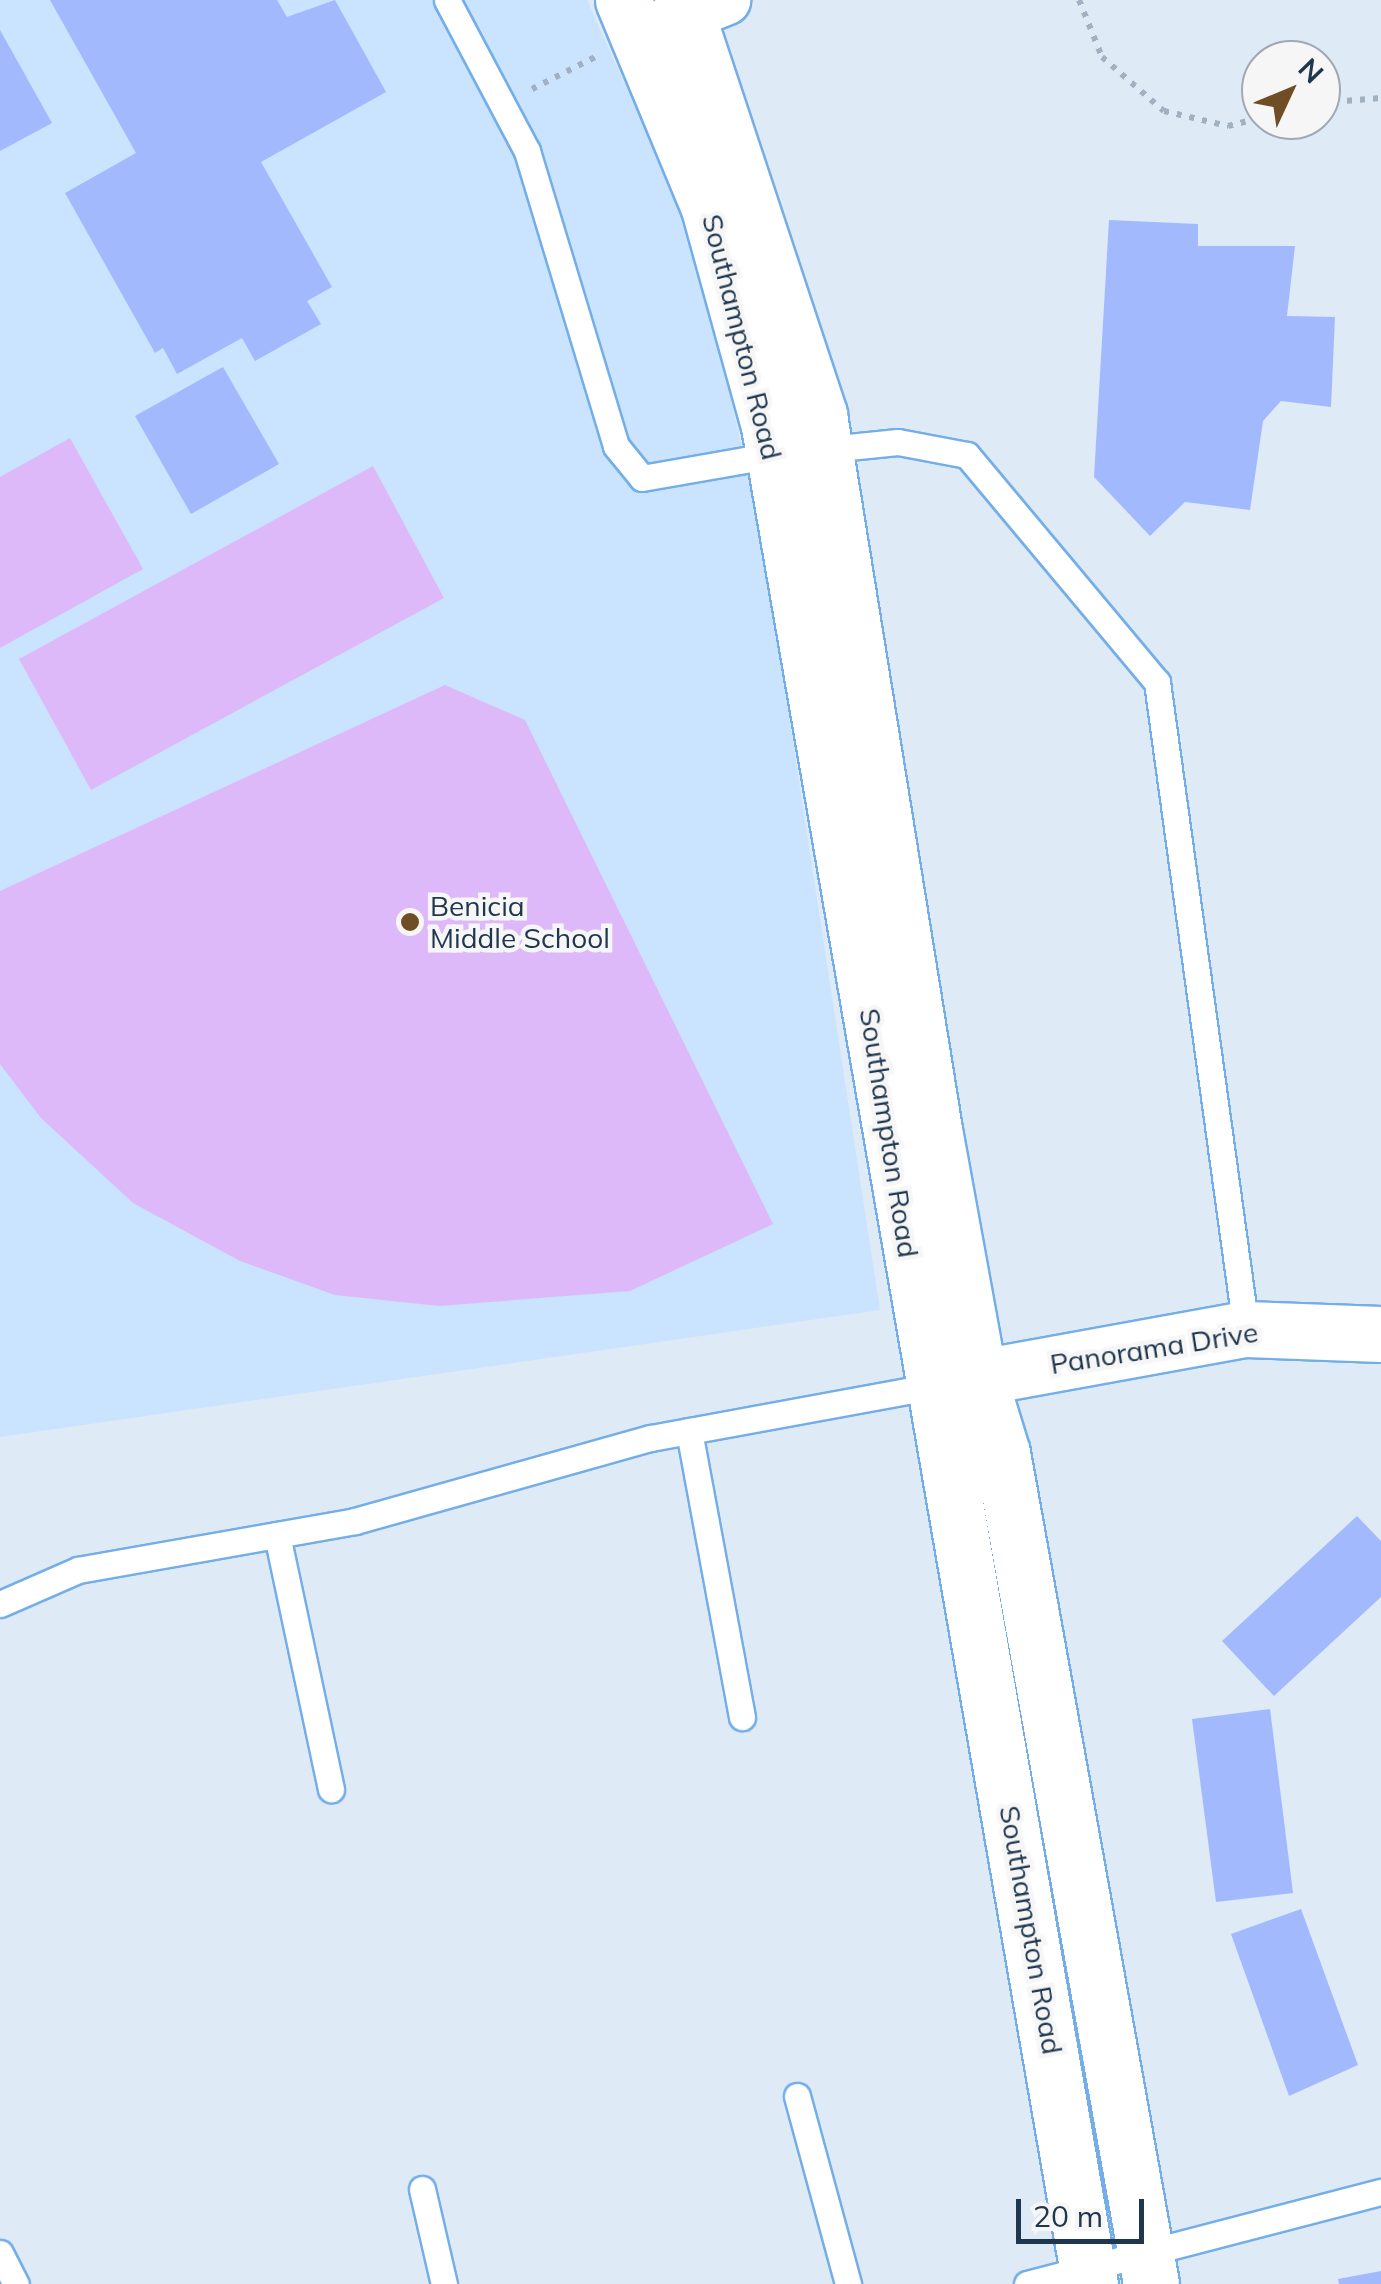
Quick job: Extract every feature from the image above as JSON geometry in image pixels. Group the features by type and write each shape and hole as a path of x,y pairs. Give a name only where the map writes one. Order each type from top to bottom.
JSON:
{"street":[{"path":"630,18 699,5"},
{"name":"Southampton Road","path":"699,5 799,452 954,1382 1088,2274"},
{"name":"Southampton Road","path":"630,18 710,208 799,452"},
{"name":"Panorama Drive","path":"954,1382 1246,1329 1381,1334"},
{"name":"Southampton Road","path":"954,1382 1002,1452 1149,2269"}],"lane":[{"path":"446,0 526,151 625,456 642,478 799,452 898,442 968,455 1157,682 1246,1329"},
{"path":"0,1604 78,1570 277,1535 689,1431 954,1382"},
{"path":"689,1431 742,1717"},
{"path":"277,1535 331,1789"},
{"path":"797,2096 848,2284"},
{"path":"422,2189 444,2284"},
{"path":"1027,2284 1149,2269 1381,2192"},
{"path":"0,2253 16,2284"}],"path":[{"path":"1079,0 1102,57 1164,111 1228,126 1241,123"},
{"path":"502,104 630,18"},
{"path":"1341,101 1381,98"}],"shaded area":[{"name":"Benicia Middle School","path":"0,0 587,0 696,244 761,534 880,1310 0,1437"},
{"path":"70,438 143,569 0,648 0,477"},
{"path":"373,466 444,598 91,790 19,659"},
{"path":"445,685 525,720 773,1224 630,1291 439,1306 335,1295 240,1261 133,1203 41,1118 0,1064 0,891"}],"building":[{"path":"50,0 277,0 287,17 335,0 386,92 261,162 332,287 307,301 321,324 255,361 242,338 177,374 163,348 155,353 65,193 136,153"},
{"path":"0,30 52,123 0,151"},
{"path":"1109,220 1198,224 1198,246 1295,246 1287,316 1335,317 1331,407 1281,401 1263,421 1250,510 1185,502 1150,536 1094,477"},
{"path":"223,367 279,464 191,514 135,416"},
{"path":"1357,1516 1381,1541 1381,1597 1274,1696 1222,1641"},
{"path":"1270,1709 1293,1893 1216,1902 1192,1719"},
{"path":"1301,1909 1358,2065 1289,2096 1231,1934"},
{"path":"1381,2271 1381,2284 1339,2284 1338,2279"}],"place":[{"name":"Benicia Middle School","path":"410,922"}]}
